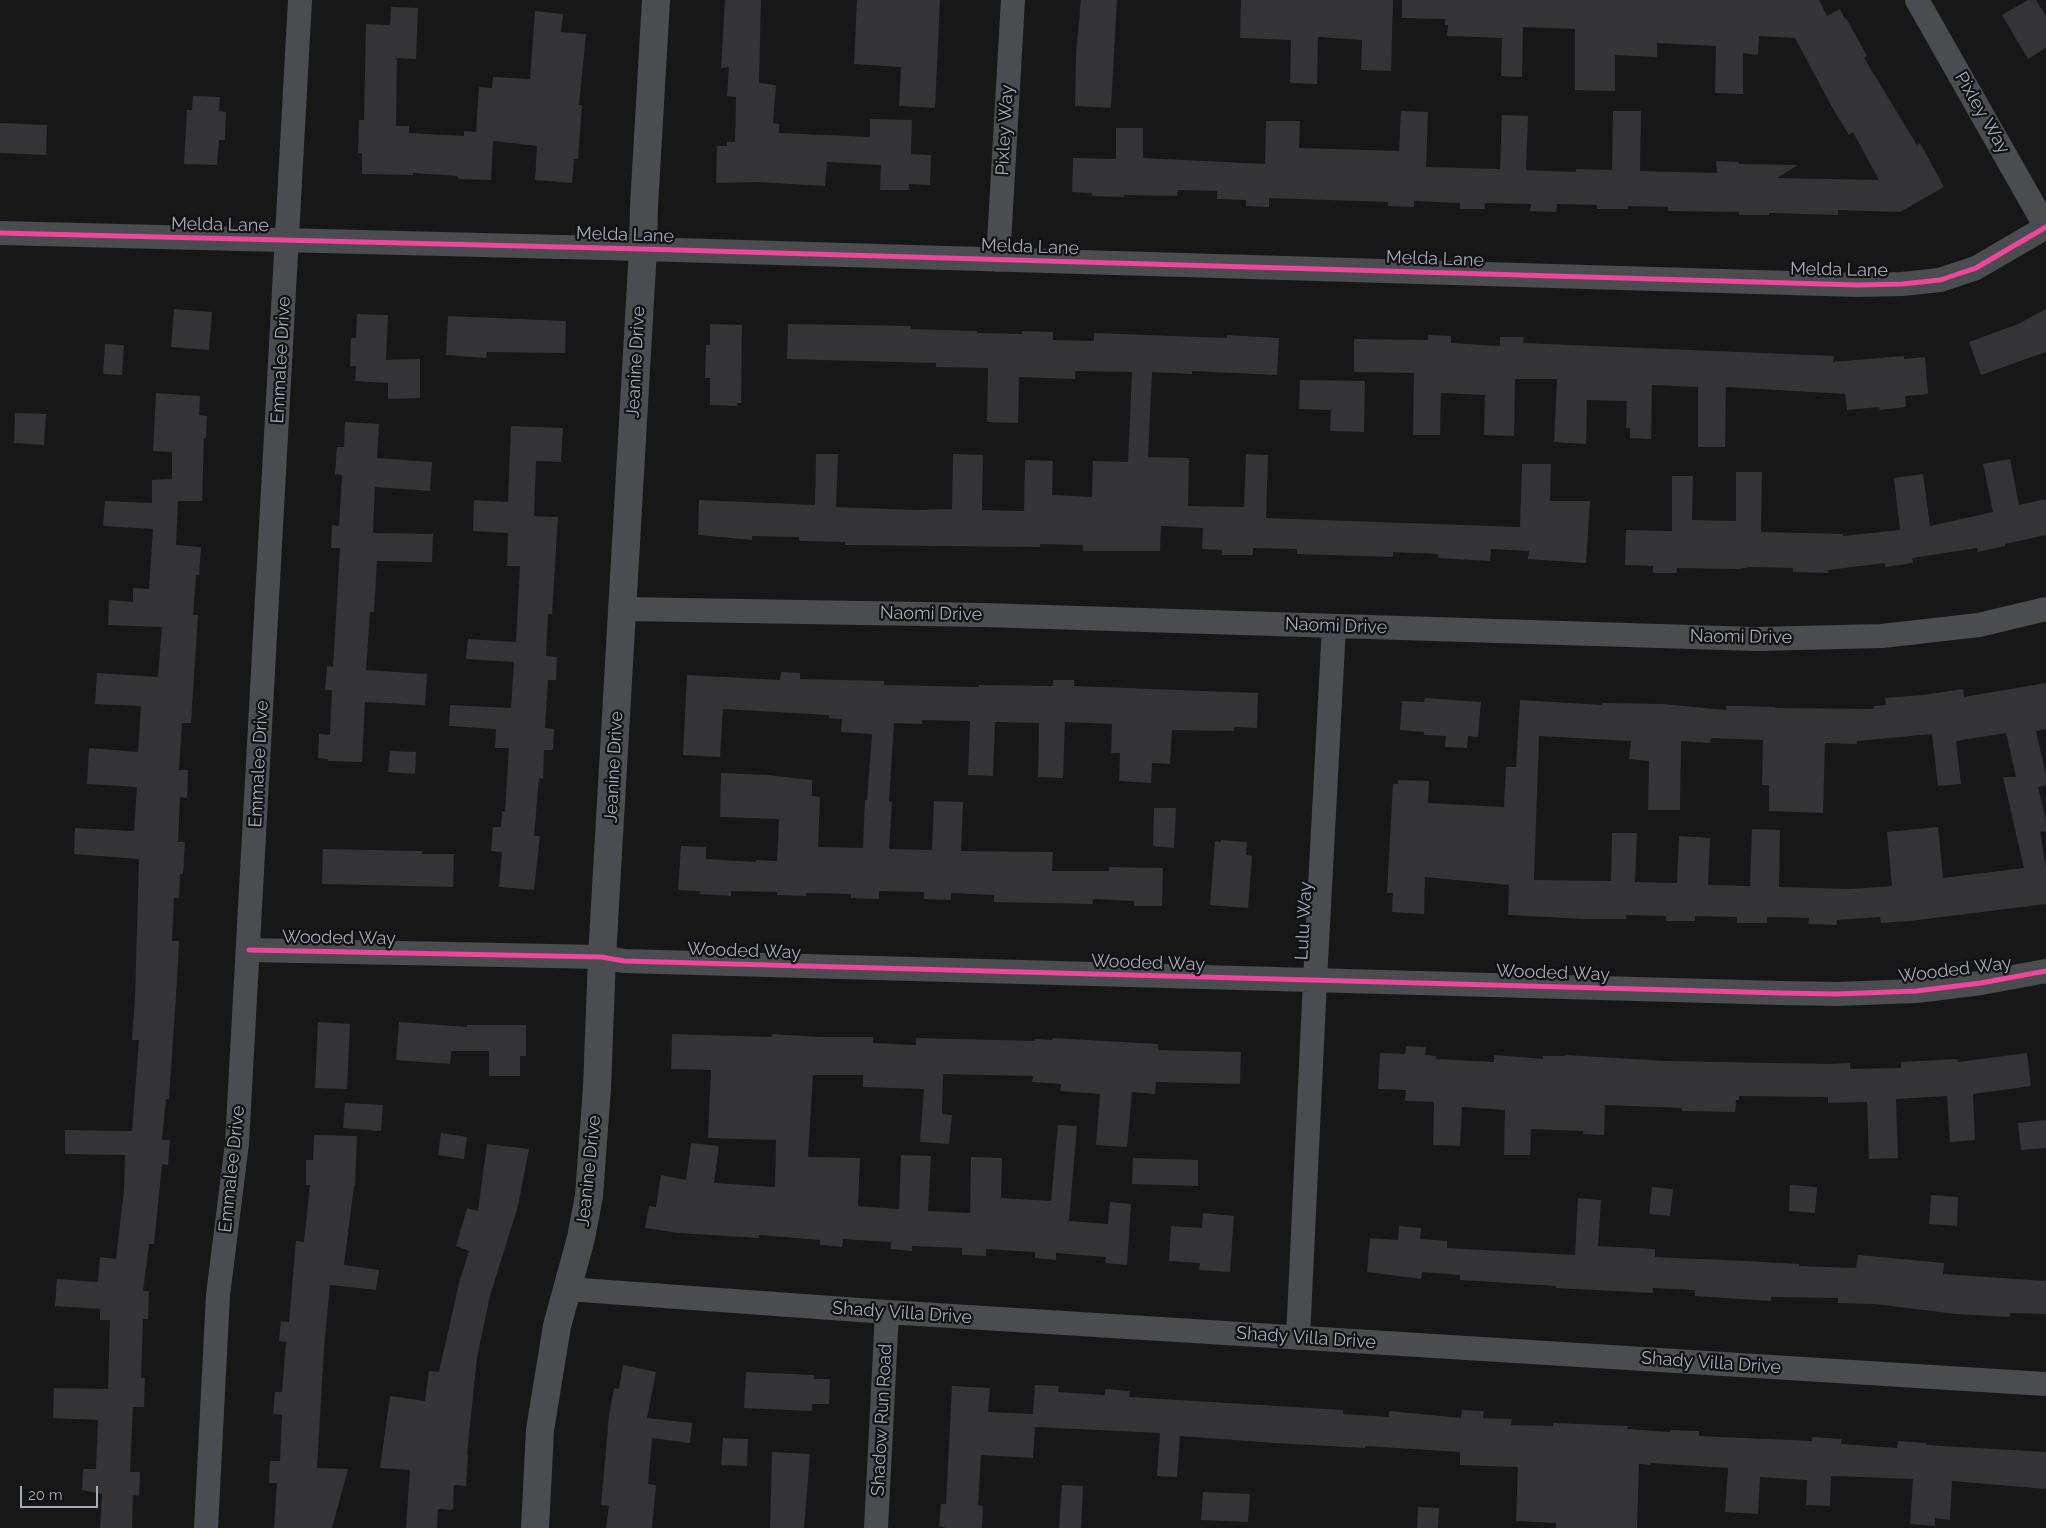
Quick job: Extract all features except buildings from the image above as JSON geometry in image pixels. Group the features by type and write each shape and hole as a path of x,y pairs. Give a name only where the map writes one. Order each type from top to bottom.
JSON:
{"street":[{"name":"Emmalee Drive","path":"206,1528 218,1295 237,1143 249,950 300,0"},
{"name":"Jeanine Drive","path":"535,1528 540,1430 557,1326 581,1238 589,1196 597,1088 602,957 656,0"},
{"name":"Pixley Way","path":"998,260 1013,0"},
{"name":"Pixley Way","path":"1917,0 2046,227"},
{"name":"Melda Lane","path":"0,233 643,249 1837,285 1902,284 1940,280 1976,268 2046,227"},
{"name":"Naomi Drive","path":"623,609 943,614 1756,639 1872,637 1978,625 2046,610"},
{"name":"Lulu Way","path":"1298,1338 1314,980 1334,626"},
{"name":"Wooded Way","path":"249,950 602,957 624,961 1267,980 1837,994 1916,991 1981,983 2046,971"},
{"name":"Shady Villa Drive","path":"567,1289 887,1312 2046,1384"},
{"name":"Shadow Run Road","path":"876,1528 887,1312"}],"cycle path":[{"path":"0,233 643,249 1857,285 1902,284 1940,280 1976,268 2046,227"},
{"path":"249,950 602,957 624,961 1837,994 1916,991 1981,983 2046,971"}]}
